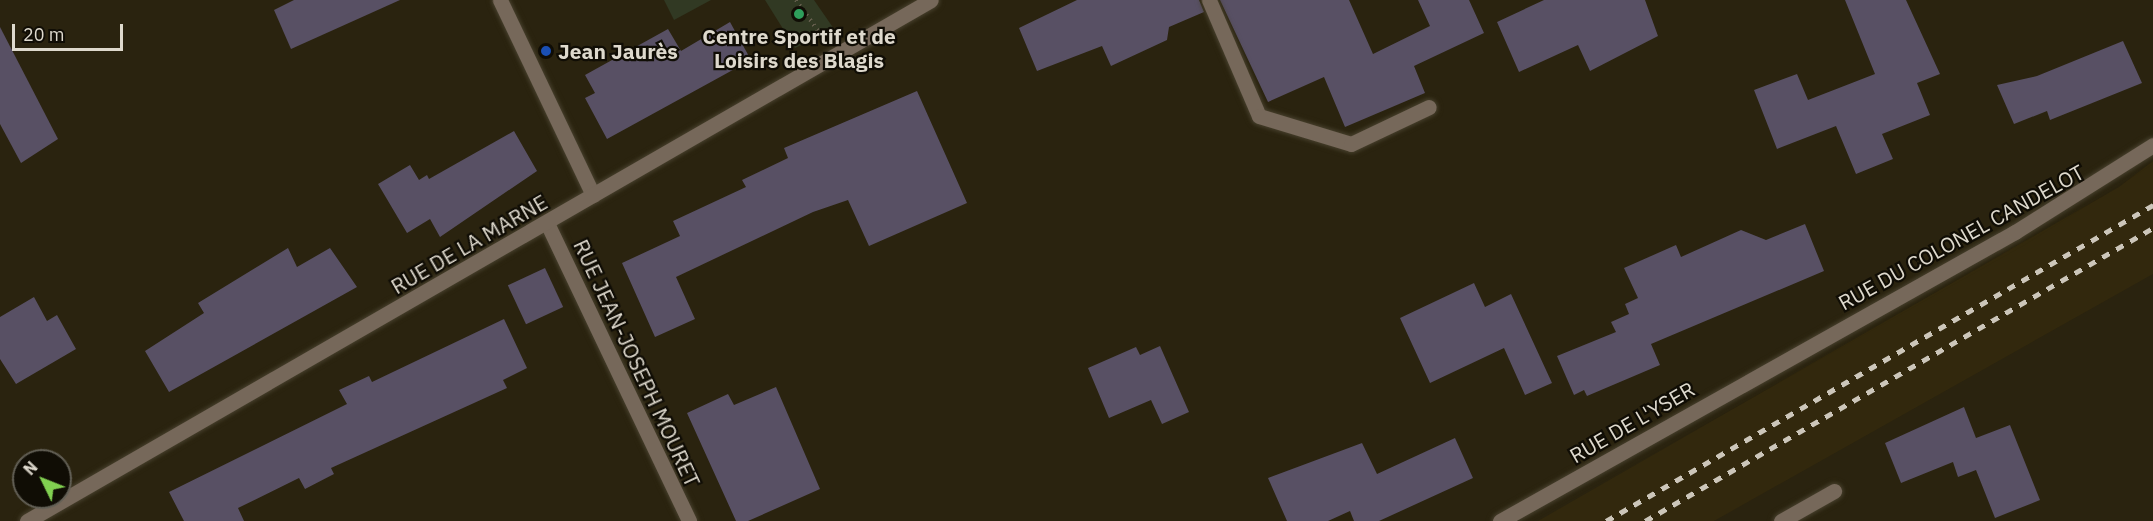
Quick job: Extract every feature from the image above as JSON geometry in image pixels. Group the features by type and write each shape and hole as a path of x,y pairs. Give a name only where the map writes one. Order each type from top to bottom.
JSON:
{"street":[{"path":"500,0 593,195"},
{"name":"RUE DE LA MARNE","path":"27,521 593,195 662,160 932,0"},
{"path":"1209,0 1259,116 1351,144 1429,107"},
{"name":"RUE DU COLONEL CANDELOT","path":"1785,359 2015,232 2153,145"},
{"name":"RUE JEAN-JOSEPH MOURET","path":"547,223 689,521"},
{"name":"RUE DE L'YSER","path":"1500,521 1785,359"},
{"path":"1781,521 1834,491"}],"path":[{"path":"796,0 836,55"}],"shaded area":[{"path":"2153,161 2153,274 1714,521 1538,521 2119,187"}],"green space":[{"name":"Centre Sportif et de Loisirs des Blagis","path":"664,0 711,0 674,20"},
{"name":"Centre Sportif et de Loisirs des Blagis","path":"765,0 814,0 834,29 795,48"}],"building":[{"path":"294,0 400,0 291,49 274,10"},
{"path":"1077,0 1199,0 1204,12 1169,27 1167,40 1111,66 1102,46 1037,71 1019,28"},
{"path":"1220,0 1349,0 1373,54 1430,26 1418,0 1469,0 1484,33 1414,66 1425,93 1345,127 1324,77 1268,102"},
{"path":"1544,0 1645,0 1658,36 1590,71 1578,45 1519,72 1497,22"},
{"path":"1845,0 1906,0 1940,74 1917,83 1930,115 1882,134 1893,159 1856,174 1836,126 1777,149 1754,90 1797,74 1808,100 1875,74"},
{"path":"730,22 751,60 607,139 585,98 595,93 585,75 668,29 681,51"},
{"path":"0,27 58,139 21,163 0,124"},
{"path":"2123,41 2142,83 2050,120 2047,111 2014,124 1997,85 2037,76"},
{"path":"917,91 967,203 869,246 848,200 813,212 676,277 695,319 655,337 622,263 680,236 673,221 746,187 742,180 788,158 784,148"},
{"path":"514,131 537,171 440,237 430,219 407,233 378,184 410,165 419,180 427,175 429,179"},
{"path":"1805,224 1824,271 1651,344 1660,365 1587,396 1584,390 1574,395 1557,356 1616,332 1611,322 1629,314 1625,304 1638,298 1624,268 1676,245 1681,257 1741,230 1766,240"},
{"path":"288,248 297,267 330,248 357,287 169,392 145,351 204,313 198,303"},
{"path":"545,268 563,307 526,324 508,285"},
{"path":"1474,283 1485,307 1511,294 1552,383 1525,395 1504,348 1430,383 1400,318"},
{"path":"34,297 47,321 57,315 76,349 16,384 0,359 0,317"},
{"path":"504,319 527,368 503,380 507,388 331,468 334,474 305,489 299,478 238,508 244,521 184,521 169,492 347,404 339,390 369,376 372,382"},
{"path":"1160,346 1189,412 1162,424 1151,400 1109,418 1088,368 1136,347 1140,355"},
{"path":"776,387 820,489 748,521 736,521 687,413 728,394 734,405"},
{"path":"1964,407 1976,438 2010,425 2040,500 1995,518 1976,470 1958,477 1953,462 1901,483 1885,443"},
{"path":"1455,438 1473,478 1379,521 1354,521 1350,511 1328,521 1287,521 1268,478 1362,443 1377,474"}],"railway":[{"path":"1606,521 2153,205"},
{"path":"1645,521 2153,228"}],"place":[{"name":"Centre Sportif et de Loisirs des Blagis","path":"799,14"},
{"name":"Jean Jaurès","path":"546,51"}]}
